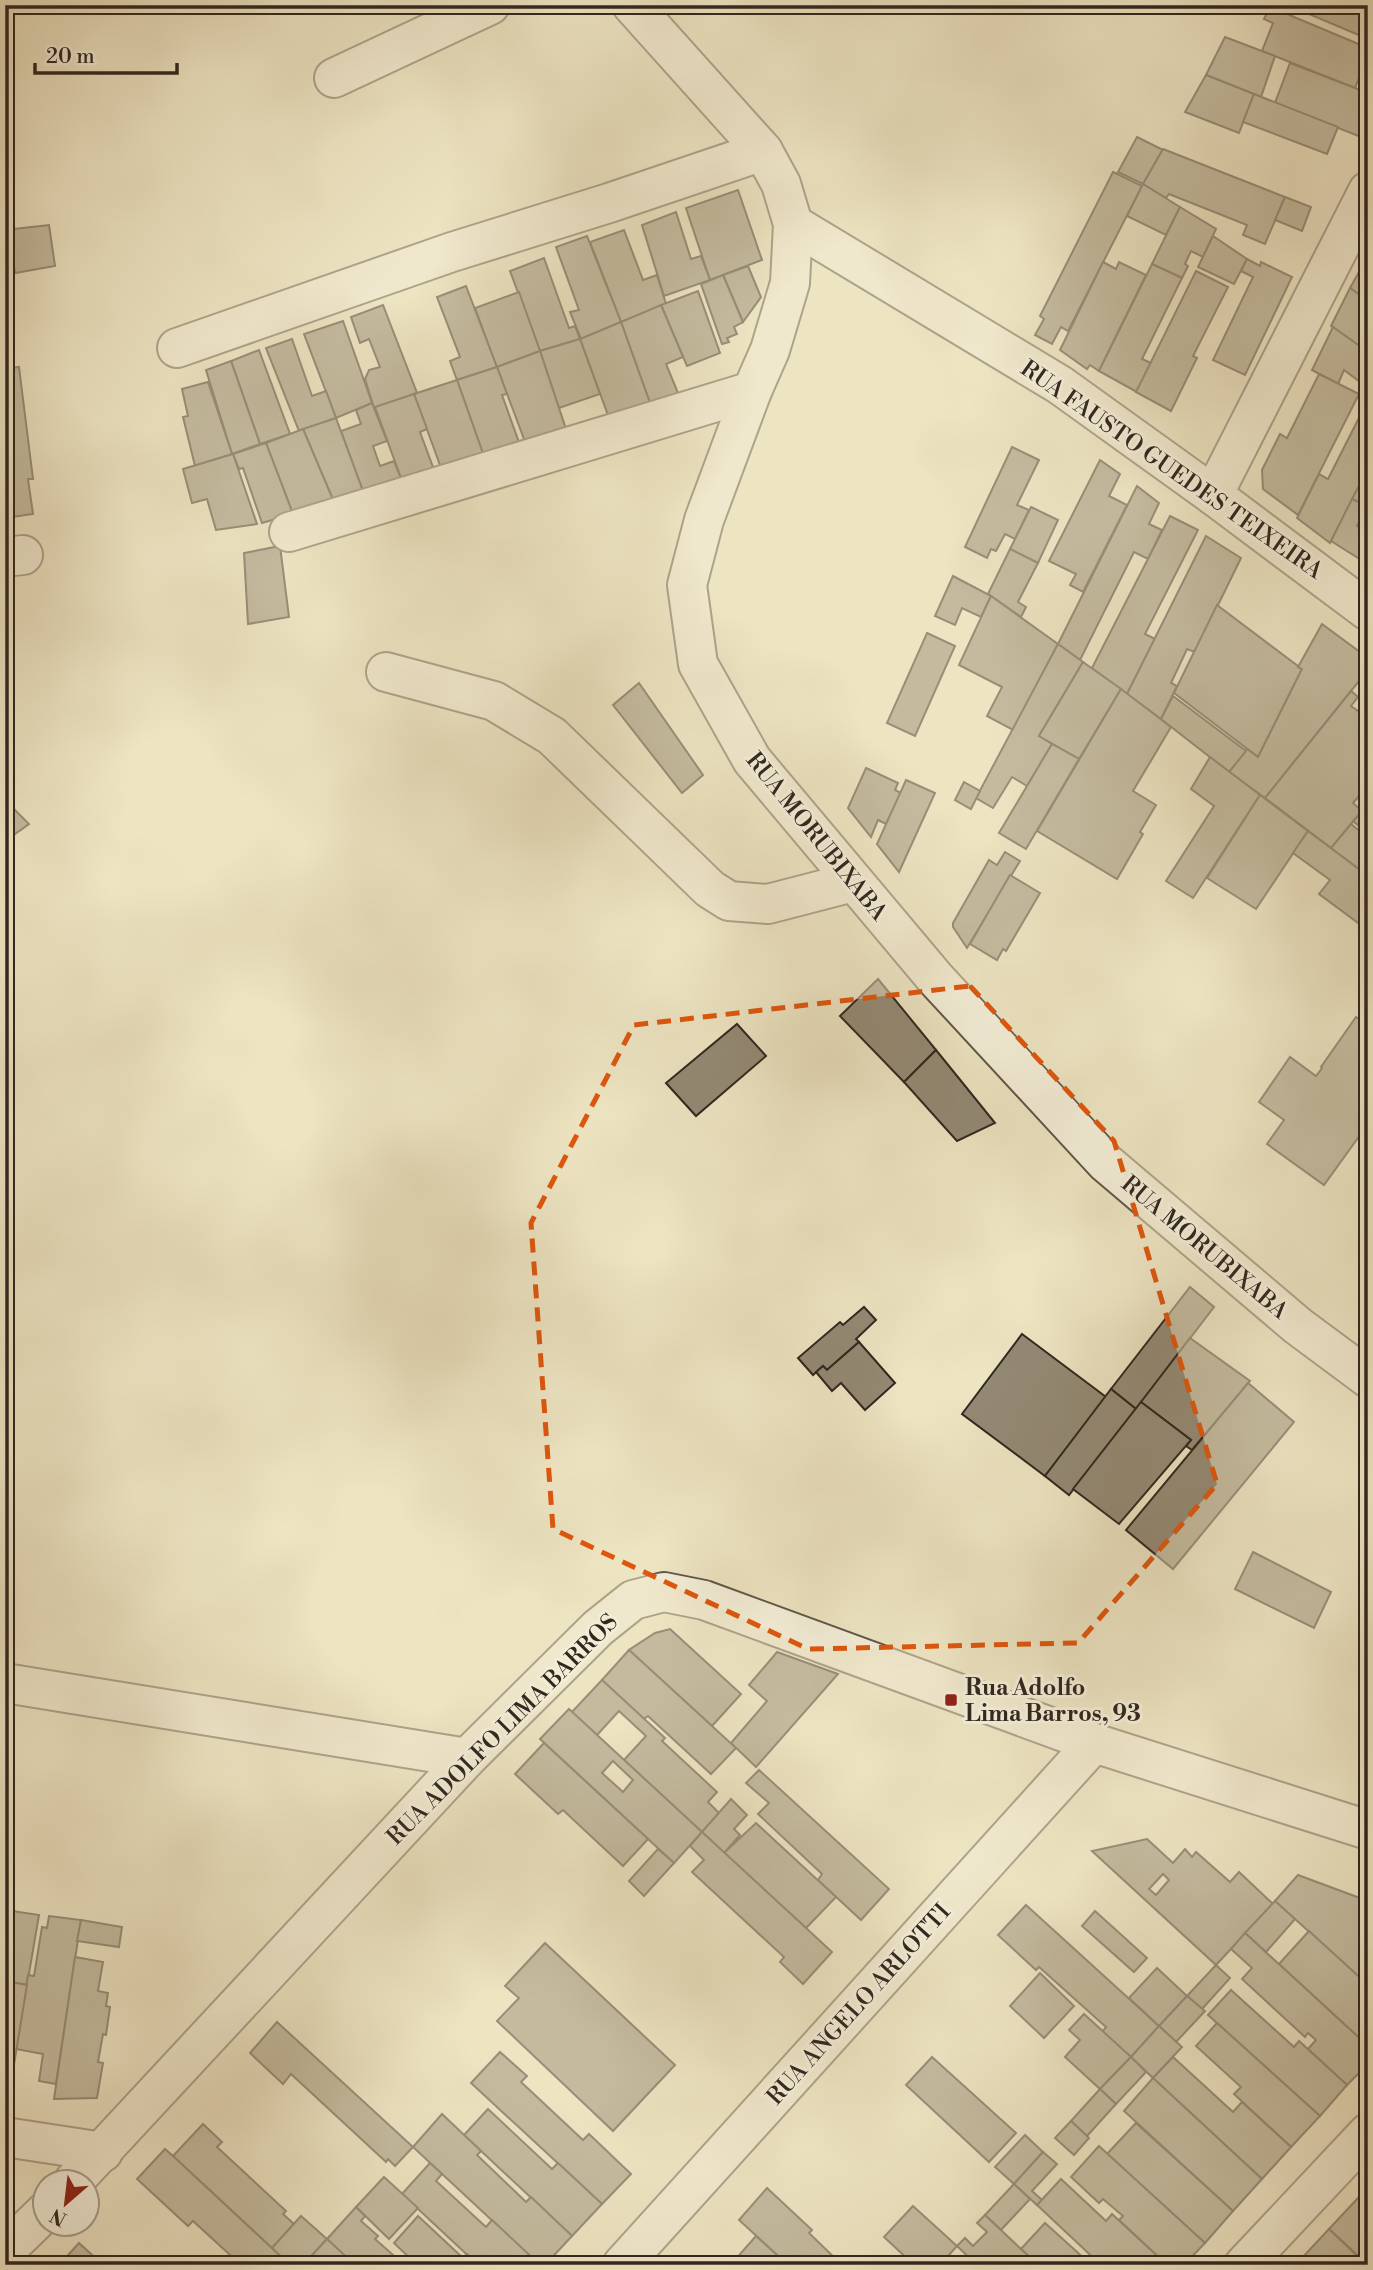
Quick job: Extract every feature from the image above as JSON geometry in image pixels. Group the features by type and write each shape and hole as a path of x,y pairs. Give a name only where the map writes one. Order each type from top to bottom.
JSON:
{"street":[{"path":"334,78 490,5"},
{"name":"RUA MORUBIXABA","path":"632,5 763,151 781,184 793,224 790,283 770,350 704,520 687,585 698,664 752,760 936,979 1106,1163 1298,1326 1368,1378"},
{"path":"177,348 452,251 609,203 763,151"},
{"path":"1213,495 1368,191"},
{"name":"RUA FAUSTO GUEDES TEIXEIRA","path":"793,224 1060,385 1368,611"},
{"path":"289,531 752,391"},
{"path":"386,672 494,701 552,736 710,889 729,901 768,904 853,882"},
{"name":"RUA ADOLFO LIMA BARROS","path":"87,2168 467,1758 598,1628 633,1600 664,1592 704,1600 1094,1743 1368,1830"},
{"path":"5,1683 467,1758"},
{"name":"RUA ANGELO ARLOTTI","path":"622,2265 1094,1743"},
{"path":"1244,2265 1368,2133"},
{"path":"5,2137 103,2152"},
{"path":"5,2252 32,2225"}],"highlighted area":[{"path":"970,986 1114,1141 1217,1484 1078,1643 808,1649 553,1529 531,1223 634,1025"}],"building":[{"path":"1268,5 1368,5 1368,39 1295,8 1292,17"},
{"path":"1270,7 1368,48 1368,56 1355,88 1262,51 1273,23 1264,19"},
{"path":"1225,37 1275,56 1261,97 1206,75"},
{"path":"1290,63 1368,93 1366,139 1275,103"},
{"path":"1206,75 1254,94 1239,133 1185,112"},
{"path":"1254,94 1338,127 1327,154 1243,122"},
{"path":"1137,137 1163,150 1143,184 1118,172"},
{"path":"1163,149 1285,197 1265,244 1243,235 1247,225 1169,194 1166,198 1143,184"},
{"path":"1113,172 1142,186 1068,331 1061,327 1052,344 1035,335 1044,319 1040,316"},
{"path":"1143,184 1180,207 1166,235 1127,216"},
{"path":"738,190 762,260 710,280 686,208"},
{"path":"1285,197 1311,207 1302,231 1275,220"},
{"path":"1180,207 1216,229 1203,257 1191,251 1182,278 1152,264"},
{"path":"676,212 691,259 701,256 710,280 664,296 642,225"},
{"path":"49,225 55,266 15,273 14,267 5,268 5,230"},
{"path":"624,230 643,280 657,275 666,304 621,322 590,242"},
{"path":"587,236 621,322 581,339 570,312 579,310 556,247"},
{"path":"1213,236 1247,259 1234,284 1198,267"},
{"path":"1368,256 1368,301 1350,288"},
{"path":"544,258 569,328 575,326 580,339 540,351 510,271"},
{"path":"1247,259 1260,266 1261,262 1292,277 1245,375 1213,360 1253,277 1241,271"},
{"path":"1103,262 1116,269 1119,262 1146,275 1099,371 1090,365 1087,369 1060,350"},
{"path":"1152,264 1182,278 1142,359 1151,363 1137,392 1099,371"},
{"path":"748,266 761,297 743,322 723,275"},
{"path":"1196,271 1228,287 1193,356 1197,358 1171,411 1136,392"},
{"path":"723,275 743,322 734,327 737,334 727,338 729,342 722,344 701,284"},
{"path":"466,286 497,367 457,380 450,361 460,357 437,297"},
{"path":"1350,288 1368,301 1368,341 1363,337 1358,345 1331,326"},
{"path":"698,291 720,353 687,366 661,305"},
{"path":"519,292 540,351 497,367 475,308"},
{"path":"383,305 417,393 374,408 365,379 369,370 380,367 369,339 360,343 351,317"},
{"path":"661,305 683,357 666,364 678,393 650,403 621,322"},
{"path":"343,321 372,403 336,418 304,334"},
{"path":"621,322 650,403 609,418 580,339"},
{"path":"1333,327 1368,352 1368,378 1364,385 1344,370 1338,384 1312,370"},
{"path":"292,339 312,396 326,391 336,418 299,431 266,348"},
{"path":"580,339 600,394 559,408 540,351"},
{"path":"259,350 290,434 260,444 231,361"},
{"path":"540,351 567,432 527,447 497,367"},
{"path":"231,361 260,444 232,454 206,370"},
{"path":"19,367 33,479 28,479 33,514 5,518 5,369"},
{"path":"497,367 507,394 502,395 521,448 486,462 457,380"},
{"path":"1319,374 1359,394 1298,515 1263,489 1262,470 1280,434 1287,438"},
{"path":"457,380 486,462 444,476 414,394"},
{"path":"208,382 232,454 195,466 183,417 188,416 182,389"},
{"path":"414,394 427,429 420,432 437,478 405,489 375,407"},
{"path":"1368,400 1368,469 1330,543 1297,518 1319,474 1328,479"},
{"path":"372,403 387,441 373,446 380,466 394,461 405,489 367,502 341,431 361,424 356,410"},
{"path":"336,418 367,502 334,502 303,429"},
{"path":"303,429 334,502 293,514 266,443"},
{"path":"266,443 293,514 262,523 243,468 239,469 233,454"},
{"path":"1012,447 1039,460 1017,505 1029,510 1015,539 1005,534 996,551 991,549 987,558 965,547"},
{"path":"233,454 257,524 216,530 207,499 192,503 183,469"},
{"path":"1100,460 1120,474 1109,496 1127,505 1083,592 1070,585 1076,574 1049,561"},
{"path":"1368,469 1368,533 1357,526 1367,506 1352,499"},
{"path":"1137,486 1159,503 1149,524 1162,530 1148,559 1134,552 1080,660 1058,644"},
{"path":"1352,499 1367,506 1357,526 1368,533 1366,563 1331,541"},
{"path":"1031,507 1058,520 1038,563 1010,549"},
{"path":"1170,516 1198,530 1145,634 1155,639 1127,694 1092,668"},
{"path":"1206,536 1241,558 1195,652 1187,649 1171,683 1177,686 1161,719 1127,694"},
{"path":"280,546 289,617 248,624 244,553"},
{"path":"1010,549 1038,563 1018,602 1026,607 1021,617 988,594"},
{"path":"953,576 991,596 981,617 962,608 955,625 935,616"},
{"path":"991,596 1058,644 1013,730 987,716 1002,687 959,665"},
{"path":"1217,605 1302,669 1258,757 1174,693"},
{"path":"1322,624 1368,658 1368,670 1265,798 1229,772 1247,749 1258,757 1302,669 1298,667"},
{"path":"927,633 955,646 915,736 887,723"},
{"path":"1058,644 1083,662 1039,736 1052,744 1027,786 1012,777 993,808 976,798"},
{"path":"1083,662 1121,689 1079,759 1039,736"},
{"path":"639,683 703,775 682,793 613,705"},
{"path":"1121,689 1171,727 1133,791 1156,805 1117,879 1037,831"},
{"path":"1351,691 1358,697 1351,706 1368,718 1368,786 1353,803 1362,811 1331,848 1265,798"},
{"path":"1173,696 1246,751 1229,772 1161,719"},
{"path":"1052,744 1079,759 1026,849 999,833"},
{"path":"1210,757 1260,795 1193,898 1166,881 1214,806 1191,789"},
{"path":"866,768 898,783 895,790 901,793 886,824 878,820 871,837 848,808"},
{"path":"906,780 935,793 899,872 877,844"},
{"path":"964,782 980,791 971,809 955,800"},
{"path":"1260,795 1308,831 1256,909 1207,878"},
{"path":"1368,805 1368,834 1353,821"},
{"path":"13,808 29,824 5,841 5,811"},
{"path":"1351,824 1368,838 1368,876 1331,848"},
{"path":"1308,831 1368,876 1368,924 1365,928 1319,894 1330,880 1293,853"},
{"path":"1005,852 1020,861 967,948 953,923 989,860 997,865"},
{"path":"1010,875 1040,893 1006,951 1003,949 997,960 970,944"},
{"path":"878,979 936,1050 904,1082 840,1016"},
{"path":"1356,1017 1368,1026 1368,1124 1324,1185 1267,1144 1284,1120 1259,1102 1290,1057 1316,1076"},
{"path":"737,1024 766,1056 696,1116 666,1083"},
{"path":"936,1050 995,1123 957,1141 904,1082"},
{"path":"1190,1287 1214,1307 1136,1409 1111,1389"},
{"path":"864,1307 876,1320 856,1339 859,1342 827,1370 823,1366 813,1375 798,1358 840,1322 843,1325"},
{"path":"1022,1334 1106,1397 1045,1476 962,1414"},
{"path":"1190,1338 1250,1381 1192,1450 1186,1446 1191,1440 1141,1402"},
{"path":"859,1342 895,1383 865,1410 841,1383 832,1391 816,1372 823,1366 827,1370"},
{"path":"1248,1383 1294,1422 1173,1569 1126,1530"},
{"path":"1111,1389 1136,1409 1069,1495 1045,1476"},
{"path":"1141,1402 1191,1440 1119,1524 1073,1489"},
{"path":"1253,1552 1331,1592 1314,1628 1235,1589"},
{"path":"670,1629 741,1694 712,1726 629,1650 655,1633"},
{"path":"629,1650 736,1748 711,1774 648,1716 644,1719 602,1680"},
{"path":"777,1652 838,1674 756,1767 731,1743 767,1701 749,1685"},
{"path":"602,1680 665,1738 662,1741 717,1792 708,1802 719,1813 702,1832 624,1760 646,1736 619,1711 597,1735 572,1712"},
{"path":"569,1709 702,1832 674,1863 540,1739","holes":["613,1761 633,1780 623,1792 602,1773"]},
{"path":"544,1743 648,1839 623,1866 563,1810 558,1814 515,1774"},
{"path":"759,1770 889,1889 861,1920 818,1880 822,1874 758,1814 769,1803 746,1783"},
{"path":"731,1799 747,1815 734,1829 740,1835 724,1853 702,1832"},
{"path":"756,1823 836,1897 806,1928 724,1853"},
{"path":"702,1832 832,1952 803,1984 780,1962 784,1957 692,1872 704,1860 690,1846"},
{"path":"1147,1839 1173,1863 1185,1849 1192,1857 1196,1852 1230,1882 1239,1872 1273,1904 1216,1965 1092,1851","holes":["1163,1874 1169,1880 1156,1895 1149,1889"]},
{"path":"658,1849 674,1863 644,1896 629,1881"},
{"path":"1298,1875 1368,1901 1368,1985 1275,1901"},
{"path":"1275,1901 1295,1919 1266,1952 1245,1933"},
{"path":"1026,1905 1159,2026 1131,2057 1102,2032 1106,2027 1039,1967 1036,1970 998,1935"},
{"path":"6,1910 39,1915 27,1985 5,1981"},
{"path":"1095,1911 1147,1958 1134,1972 1082,1926"},
{"path":"49,1916 81,1920 56,2084 39,2081 43,2054 16,2049 28,1975 34,1976 42,1927 47,1928"},
{"path":"81,1920 122,1927 119,1947 77,1941"},
{"path":"1309,1931 1368,1985 1368,2046 1279,1964"},
{"path":"1245,1933 1368,2046 1368,2064 1347,2085 1308,2049 1316,2040 1308,2033 1305,2037 1242,1979 1252,1968 1231,1949"},
{"path":"545,1943 675,2065 613,2131 497,2021 519,1998 505,1986"},
{"path":"75,1957 103,1962 98,1991 108,1993 106,2006 110,2007 98,2062 103,2063 97,2098 54,2099"},
{"path":"1216,1965 1230,1978 1202,2009 1187,1996"},
{"path":"1157,1968 1187,1996 1159,2026 1129,1998"},
{"path":"1040,1973 1074,2006 1044,2038 1010,2006"},
{"path":"5,1981 27,1985 10,2089 5,2088"},
{"path":"1231,1990 1294,2047 1299,2041 1347,2085 1320,2116 1208,2015"},
{"path":"1187,1996 1205,2011 1176,2042 1159,2026"},
{"path":"1084,2014 1131,2057 1100,2089 1065,2057 1080,2040 1069,2030"},
{"path":"277,2022 413,2147 395,2166 388,2159 386,2162 291,2074 283,2084 250,2053"},
{"path":"1217,2023 1320,2116 1291,2147 1234,2094 1241,2087 1196,2046"},
{"path":"1159,2026 1182,2047 1153,2078 1131,2057"},
{"path":"500,2052 527,2076 521,2082 583,2140 589,2134 631,2174 602,2204 471,2083"},
{"path":"932,2057 1016,2133 989,2162 906,2085"},
{"path":"1131,2057 1146,2072 1116,2104 1100,2089"},
{"path":"1173,2057 1233,2112 1242,2102 1291,2147 1262,2179 1153,2078"},
{"path":"1153,2078 1262,2179 1233,2211 1124,2111"},
{"path":"1100,2089 1116,2104 1087,2136 1071,2121"},
{"path":"488,2109 552,2169 558,2163 602,2204 572,2236 464,2135"},
{"path":"442,2114 481,2151 477,2155 526,2202 531,2197 572,2236 545,2265 540,2265 413,2147"},
{"path":"1071,2121 1089,2138 1074,2155 1055,2138"},
{"path":"1136,2123 1233,2211 1205,2243 1107,2154"},
{"path":"203,2124 222,2142 217,2147 286,2211 283,2214 294,2224 272,2248 173,2156"},
{"path":"1025,2135 1043,2152 1014,2184 995,2167"},
{"path":"1099,2146 1205,2243 1184,2265 1167,2265 1119,2220 1123,2216 1103,2199 1099,2203 1071,2177"},
{"path":"165,2149 290,2265 241,2265 193,2221 188,2226 137,2179"},
{"path":"1043,2152 1057,2164 1032,2191 1042,2200 1037,2205 1014,2184"},
{"path":"430,2163 442,2174 436,2181 486,2227 492,2220 540,2265 478,2265 402,2194"},
{"path":"384,2177 418,2208 389,2239 356,2207"},
{"path":"1061,2179 1106,2221 1112,2214 1167,2265 1101,2265 1037,2205"},
{"path":"1014,2184 1030,2199 1001,2230 985,2215"},
{"path":"767,2188 812,2230 809,2233 842,2265 788,2265 739,2220"},
{"path":"1358,2198 1368,2207 1368,2265 1329,2229"},
{"path":"913,2206 957,2246 940,2265 914,2265 884,2237"},
{"path":"356,2207 365,2216 361,2221 378,2236 375,2239 401,2262 398,2265 354,2265 327,2239"},
{"path":"985,2215 1039,2265 977,2265 957,2246 965,2238 973,2246 987,2232 977,2223"},
{"path":"301,2216 327,2239 303,2265 290,2265 272,2248"},
{"path":"418,2216 463,2258 467,2254 478,2265 417,2265 394,2243"},
{"path":"1045,2223 1087,2261 1092,2257 1101,2265 1039,2265 1021,2249"},
{"path":"1329,2229 1367,2265 1307,2265 1301,2259"},
{"path":"756,2236 788,2265 738,2265 734,2261"},
{"path":"327,2239 352,2262 349,2265 303,2265"},
{"path":"79,2243 103,2265 59,2265"}],"place":[{"name":"Rua Adolfo Lima Barros, 93","path":"951,1700"}]}
